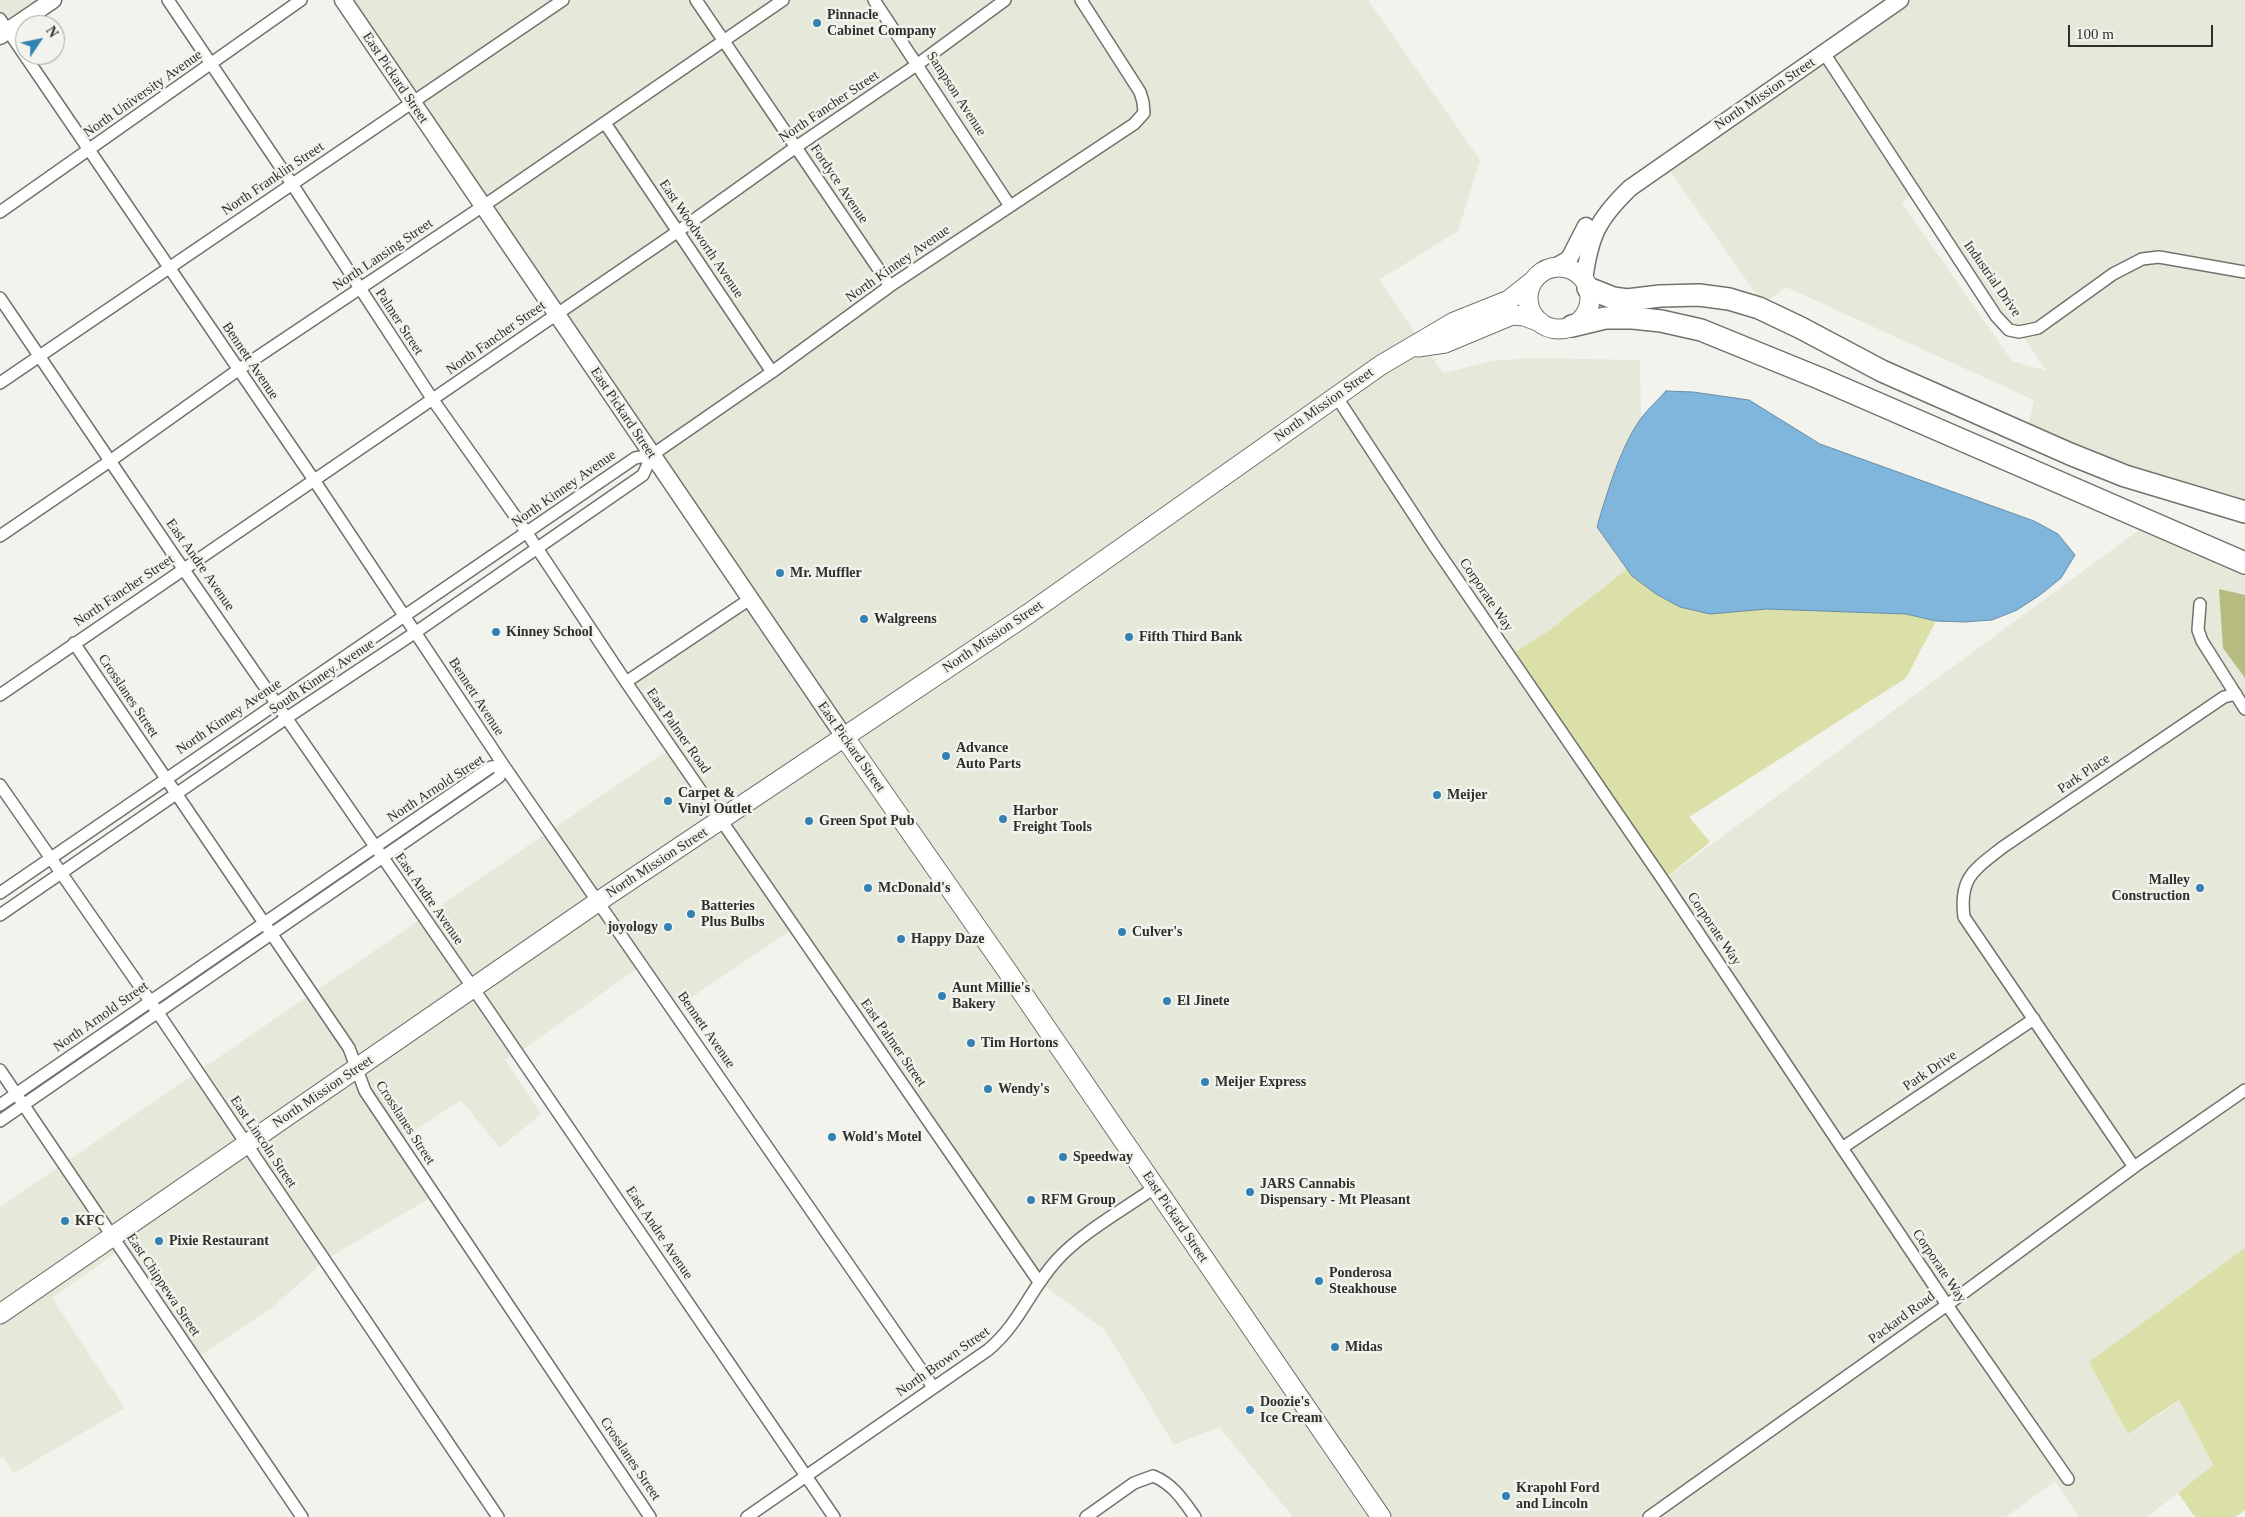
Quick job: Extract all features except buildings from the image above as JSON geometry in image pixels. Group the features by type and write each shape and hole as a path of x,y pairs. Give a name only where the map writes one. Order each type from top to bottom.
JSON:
{"highway":[{"path":"1586,284 1613,298 1627,300 1660,296 1699,295 1729,299 1750,305 1801,328 1882,371 2070,454 2125,476 2245,512"},
{"path":"1572,326 1605,318 1633,318 1670,322 1701,330 1819,378 2245,563"}],"main road":[{"path":"3,29 53,0"},
{"name":"East Pickard Street","path":"342,0 845,738 1008,972 1154,1188 1381,1517"},
{"name":"North Mission Street","path":"0,1314 599,902 1028,614 1389,360 1454,322 1509,300 1534,281 1541,273 1562,265 1569,259 1587,222 1602,203 1630,188 1900,0"},
{"name":"North Mission Street","path":"1414,347 1445,342 1512,315 1524,316 1555,329 1572,326 1581,320 1587,310 1590,299 1586,284 1589,246 1595,230 1604,216 1630,188"},
{"path":"1552,268 1568,269 1586,284"},
{"path":"1534,281 1529,292 1529,303 1532,314 1540,322"}],"street":[{"name":"Palmer Street","path":"168,0 292,184 433,400 527,533 626,682"},
{"name":"North University Avenue","path":"0,212 302,0"},
{"name":"North Franklin Street","path":"0,383 563,0"},
{"name":"Fordyce Avenue","path":"696,0 890,286"},
{"name":"North Lansing Street","path":"0,536 238,370 605,123 783,0"},
{"name":"Sampson Avenue","path":"874,0 1010,206"},
{"name":"North Fancher Street","path":"0,695 74,642 433,400 677,232 796,147 918,64 1005,0"},
{"name":"North Kinney Avenue","path":"0,892 165,778 278,704 403,616 635,458 652,455 772,372 890,286 1134,124 1144,113 1144,102 1140,92 1081,0"},
{"name":"Bennett Avenue","path":"3,29 89,151 314,480 504,766 934,1387"},
{"name":"Industrial Drive","path":"1824,53 1996,316 2009,330 2030,331 2038,328 2113,274 2142,259 2159,257 2245,272"},
{"name":"East Woodworth Avenue","path":"605,123 772,372"},
{"name":"East Andre Avenue","path":"0,298 183,569 288,717 383,859 834,1517"},
{"name":"Corporate Way","path":"1336,396 1435,547 1663,880 1947,1305 2068,1479"},
{"name":"South Kinney Avenue","path":"0,915 643,475 652,455"},
{"path":"626,682 750,599"},
{"path":"2200,604 2198,630 2202,641 2245,708"},
{"name":"Crosslanes Street","path":"74,642 349,1048 365,1091 650,1517"},
{"name":"East Palmer Road","path":"626,682 722,821"},
{"name":"Park Place","path":"2034,1019 1964,917 1962,893 1968,877 1977,867 2003,847 2224,696 2236,694"},
{"name":"North Arnold Street","path":"0,1105 491,768 504,766"},
{"name":"North Arnold Street","path":"0,1121 156,1012 383,859 499,777 504,766"},
{"name":"East Lincoln Street","path":"0,785 150,1001 498,1517"},
{"name":"East Palmer Street","path":"722,821 1039,1282"},
{"name":"Park Drive","path":"1842,1148 2034,1019"},
{"path":"2034,1019 2134,1167"},
{"name":"East Chippewa Street","path":"0,1070 302,1517"},
{"name":"Packard Road","path":"1649,1517 1947,1305 2134,1167 2245,1090"},
{"name":"North Brown Street","path":"746,1517 807,1477 988,1350 1005,1336 1039,1282 1057,1260 1075,1243 1154,1188"},
{"path":"1086,1517 1134,1483 1153,1476 1166,1481 1175,1489 1195,1517"}],"shaded area":[{"path":"0,0 54,0 32,15 15,15 15,26 0,36"},
{"path":"342,0 1368,0 1480,160 1458,231 1379,280 1443,373 1492,361 1531,358 1640,360 1641,417 1605,497 1597,527 1627,569 1547,632 1510,656 1663,880 2150,522 2245,567 2245,1248 2089,1362 2128,1434 2179,1400 2213,1466 2147,1517 2079,1517 2055,1481 2006,1517 1293,1517 1219,1427 1174,1445 1105,1330 1039,1282 795,927 673,1010 642,965 518,1053 505,1060 541,1114 500,1148 461,1100 399,1141 435,1195 325,1260 273,1307 195,1359 120,1250 52,1298 125,1408 14,1473 3,1457 0,1458 0,1207 671,748 626,682 750,599"},
{"path":"1902,0 2245,0 2245,511 2026,435 2034,400 1786,287 1763,304 1665,164","holes":["1915,192 2009,330 2020,332 2047,371 2012,361 1902,203"]}],"green space":[{"path":"1627,569 1656,594 1767,609 1906,614 1936,621 1906,678 1689,817 1710,842 1663,880 1509,656 1547,632"},
{"path":"2219,589 2245,595 2245,678 2223,648"},
{"path":"2245,1248 2245,1510 2235,1517 2195,1517 2178,1493 2213,1465 2179,1400 2128,1434 2089,1362"}],"water":[{"path":"1666,391 1693,392 1749,400 1820,444 2034,521 2058,534 2075,555 2061,578 2040,595 2017,610 1992,620 1936,621 1906,614 1767,609 1710,614 1680,607 1656,594 1632,576 1597,527 1610,485 1628,441 1642,417"}],"place":[{"name":"Pinnacle Cabinet Company","path":"817,23"},
{"name":"Mr. Muffler","path":"780,573"},
{"name":"Walgreens","path":"864,619"},
{"name":"Kinney School","path":"496,632"},
{"name":"Fifth Third Bank","path":"1129,637"},
{"name":"Advance Auto Parts","path":"946,756"},
{"name":"Meijer","path":"1437,795"},
{"name":"Carpet & Vinyl Outlet","path":"668,801"},
{"name":"Harbor Freight Tools","path":"1003,819"},
{"name":"Green Spot Pub","path":"809,821"},
{"name":"McDonald's","path":"868,888"},
{"name":"Malley Construction","path":"2200,888"},
{"name":"Batteries Plus Bulbs","path":"691,914"},
{"name":"joyology","path":"668,927"},
{"name":"Culver's","path":"1122,932"},
{"name":"Happy Daze","path":"901,939"},
{"name":"Aunt Millie's Bakery","path":"942,996"},
{"name":"El Jinete","path":"1167,1001"},
{"name":"Tim Hortons","path":"971,1043"},
{"name":"Meijer Express","path":"1205,1082"},
{"name":"Wendy's","path":"988,1089"},
{"name":"Wold's Motel","path":"832,1137"},
{"name":"Speedway","path":"1063,1157"},
{"name":"JARS Cannabis Dispensary - Mt Pleasant","path":"1250,1192"},
{"name":"RFM Group","path":"1031,1200"},
{"name":"KFC","path":"65,1221"},
{"name":"Pixie Restaurant","path":"159,1241"},
{"name":"Ponderosa Steakhouse","path":"1319,1281"},
{"name":"Midas","path":"1335,1347"},
{"name":"Doozie's Ice Cream","path":"1250,1410"},
{"name":"Krapohl Ford and Lincoln","path":"1506,1496"}]}
